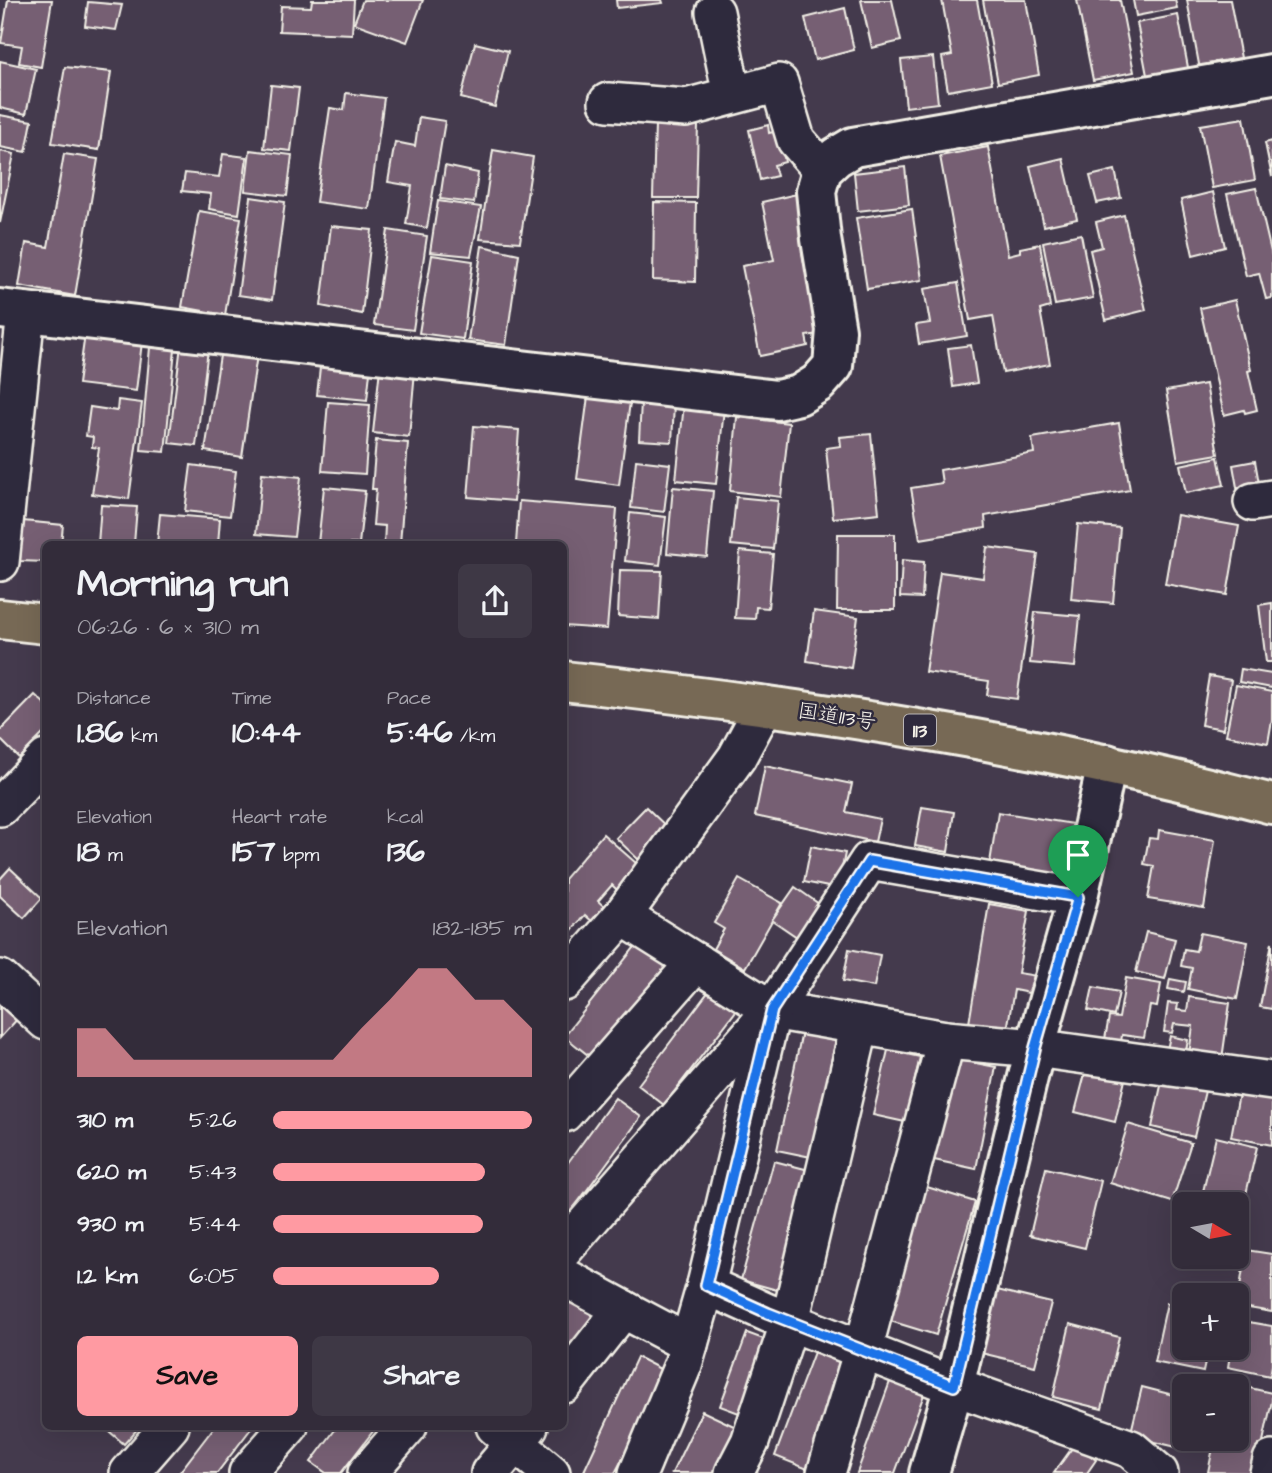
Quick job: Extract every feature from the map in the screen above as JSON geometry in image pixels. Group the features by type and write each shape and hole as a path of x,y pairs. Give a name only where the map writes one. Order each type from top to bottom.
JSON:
{"highway":[{"path":"0,619 42,624"},
{"name":"国道113号","path":"567,681 765,705 876,722 1107,764 1272,804"}],"street":[{"path":"715,12 732,96"},
{"path":"0,562 13,310 776,400 799,395 818,383 833,366 836,330 816,191 822,170 836,157 853,148 1272,74"},
{"path":"608,102 685,108 779,83 796,140 822,170"},
{"path":"567,979 622,916 737,757 765,705"},
{"path":"0,807 42,763"},
{"path":"929,1473 954,1386 1035,1048 1078,897 1107,764"},
{"path":"567,1246 772,1010 869,861 1078,897"},
{"path":"622,916 772,1010 946,1040 1035,1048 1272,1081"},
{"path":"567,1110 696,962"},
{"path":"0,979 42,1017"},
{"path":"638,1473 683,1365 706,1285 772,1010"},
{"path":"734,1473 750,1442 790,1321 860,1026"},
{"path":"827,1473 863,1350 946,1040"},
{"path":"567,1280 689,1344"},
{"path":"706,1285 954,1386 1131,1449 1159,1473"},
{"path":"567,1380 623,1309"},
{"path":"129,1473 167,1430"},
{"path":"248,1473 286,1430"},
{"path":"368,1473 405,1430"},
{"path":"490,1473 513,1432 551,1473"},
{"path":"1269,1473 1272,1461"}],"building":[{"path":"8,0 52,0 41,67 19,63 22,46 1,43"},
{"path":"312,0 354,0 352,34 279,31 281,6 311,7"},
{"path":"363,0 423,0 407,42 354,23"},
{"path":"616,0 662,0 663,3 617,8"},
{"path":"861,0 892,0 901,41 872,48"},
{"path":"942,0 977,0 992,83 948,91 942,57 952,55"},
{"path":"983,0 1026,0 1039,75 998,83"},
{"path":"1077,0 1120,0 1134,72 1093,80"},
{"path":"1133,0 1175,0 1177,8 1136,16"},
{"path":"1187,0 1230,0 1241,58 1215,62 1217,72 1201,75"},
{"path":"88,2 122,5 116,30 85,26"},
{"path":"845,8 854,50 815,60 805,18"},
{"path":"1178,15 1191,83 1150,91 1137,23"},
{"path":"475,43 508,51 495,107 461,98"},
{"path":"933,57 938,103 906,107 901,60"},
{"path":"0,61 36,69 26,114 0,108"},
{"path":"65,67 111,72 99,150 52,143"},
{"path":"271,85 299,88 291,151 264,148"},
{"path":"346,93 384,98 369,209 316,202 330,108 344,110"},
{"path":"0,115 32,121 26,152 0,147"},
{"path":"419,117 445,121 427,228 406,224 412,186 388,182 395,142 415,146"},
{"path":"1244,118 1255,180 1212,188 1200,125"},
{"path":"655,124 698,125 696,198 653,198"},
{"path":"768,125 769,133 778,131 785,162 774,165 777,176 760,180 749,130"},
{"path":"1272,141 1272,177 1265,143"},
{"path":"988,147 1008,255 1020,252 1020,248 1040,244 1050,307 1040,310 1050,364 1003,373 993,316 970,320 940,156"},
{"path":"250,150 292,155 287,196 245,191"},
{"path":"493,150 533,157 520,242 480,239"},
{"path":"0,151 14,154 0,223"},
{"path":"64,154 98,159 75,296 19,286 26,243 48,247"},
{"path":"223,154 247,157 239,214 209,209 211,194 182,191 185,173 219,177"},
{"path":"1063,158 1077,219 1044,226 1030,166"},
{"path":"445,166 478,173 474,203 440,199"},
{"path":"905,167 909,205 858,211 854,173"},
{"path":"1115,170 1121,198 1097,203 1090,176"},
{"path":"1256,188 1272,256 1272,298 1266,299 1259,273 1246,276 1227,194"},
{"path":"1213,192 1225,247 1193,255 1181,200"},
{"path":"801,193 813,250 802,252 819,334 806,336 808,346 760,356 742,266 774,260 762,202"},
{"path":"251,197 285,202 272,300 238,295"},
{"path":"438,201 481,207 471,256 430,252"},
{"path":"654,202 696,203 695,282 653,280"},
{"path":"912,209 922,280 867,289 856,218"},
{"path":"199,211 241,218 225,315 182,307"},
{"path":"1124,215 1146,310 1106,320 1090,250 1102,247 1096,222"},
{"path":"331,226 372,230 362,314 321,306"},
{"path":"388,230 427,236 413,330 374,325"},
{"path":"1081,234 1093,298 1055,305 1043,242"},
{"path":"482,246 519,254 506,345 468,340"},
{"path":"432,255 473,261 463,339 419,333"},
{"path":"958,283 967,336 919,344 916,325 930,323 924,289"},
{"path":"1235,300 1257,410 1224,415 1200,308"},
{"path":"85,334 142,342 136,391 78,384"},
{"path":"181,345 208,349 196,446 169,443"},
{"path":"971,345 977,383 953,387 948,348"},
{"path":"150,347 175,349 165,452 141,450"},
{"path":"221,349 257,355 242,457 205,451"},
{"path":"321,358 371,363 367,400 317,395"},
{"path":"380,368 415,371 409,437 373,433"},
{"path":"1206,384 1218,454 1178,461 1166,391"},
{"path":"588,396 630,402 619,485 577,479"},
{"path":"118,400 142,403 129,499 92,494 99,448 92,447 93,437 86,436 90,407 117,411"},
{"path":"328,402 370,405 365,474 322,471"},
{"path":"641,402 674,404 672,442 639,440"},
{"path":"684,404 724,409 716,484 676,480"},
{"path":"737,417 789,423 781,497 730,491"},
{"path":"1119,423 1130,490 985,516 986,528 920,539 911,488 942,483 940,470 1034,453 1032,438"},
{"path":"474,426 519,430 514,501 468,497"},
{"path":"871,434 879,513 833,518 826,448 841,446 840,437"},
{"path":"376,440 408,443 400,541 384,541 385,526 373,525 376,489 372,489"},
{"path":"1218,457 1224,485 1186,493 1180,465"},
{"path":"636,460 670,464 664,512 631,508"},
{"path":"1255,461 1260,489 1238,493 1233,465"},
{"path":"191,465 236,471 230,516 185,511"},
{"path":"262,473 301,477 294,537 256,534"},
{"path":"324,487 365,491 359,541 318,541"},
{"path":"673,487 713,491 707,557 667,553"},
{"path":"736,497 778,501 773,549 731,545"},
{"path":"519,501 617,509 607,629 567,626 567,541 516,541"},
{"path":"101,505 137,507 134,541 98,541"},
{"path":"630,513 666,517 660,565 625,561"},
{"path":"160,514 220,519 218,541 157,541"},
{"path":"1177,515 1239,526 1227,595 1165,584"},
{"path":"23,521 63,525 61,541 42,541 42,562 20,561"},
{"path":"1078,524 1120,528 1113,603 1071,599"},
{"path":"838,534 895,534 895,610 837,610"},
{"path":"987,547 1038,554 1017,699 987,695 989,681 925,672 940,572 983,578"},
{"path":"740,551 773,554 768,608 756,607 755,619 735,618"},
{"path":"902,560 924,562 922,598 900,597"},
{"path":"620,570 662,571 659,619 618,616"},
{"path":"1272,603 1272,662 1266,662 1259,605"},
{"path":"814,611 858,617 851,668 807,661"},
{"path":"1035,612 1080,616 1075,667 1030,663"},
{"path":"1241,669 1272,674 1272,688 1239,682"},
{"path":"1209,676 1231,680 1223,729 1201,725"},
{"path":"1236,685 1272,692 1272,720 1268,743 1226,735"},
{"path":"35,695 42,701 42,735 19,758 0,739 0,731"},
{"path":"765,766 852,784 846,812 880,819 875,842 755,816"},
{"path":"646,807 673,833 643,864 616,838"},
{"path":"922,807 954,812 948,852 915,846"},
{"path":"998,812 1073,824 1064,881 989,869"},
{"path":"1159,830 1215,840 1204,908 1148,899 1154,866 1144,864 1149,838 1158,839"},
{"path":"603,834 644,870 622,895 612,885 598,901 608,910 596,925 585,915 567,936 567,876"},
{"path":"811,846 845,853 838,889 804,882"},
{"path":"10,868 42,898 24,918 0,896 0,879"},
{"path":"739,879 782,903 745,968 713,949 724,929 714,923"},
{"path":"795,887 819,904 797,937 772,920"},
{"path":"989,904 1029,911 1018,973 1037,976 1034,994 1014,990 1006,1036 968,1029"},
{"path":"1146,932 1175,939 1165,979 1136,972"},
{"path":"1200,933 1248,942 1237,999 1188,989 1192,968 1181,966 1184,949 1196,951"},
{"path":"642,938 671,961 593,1059 567,1038 567,1032"},
{"path":"1272,942 1272,1009 1260,1007"},
{"path":"849,949 880,955 874,987 843,981"},
{"path":"1126,978 1161,984 1157,1007 1150,1006 1144,1038 1122,1035 1121,1042 1105,1039 1109,1017 1119,1018"},
{"path":"1170,979 1186,982 1184,992 1168,989"},
{"path":"715,983 742,1003 664,1105 638,1085"},
{"path":"1093,987 1119,992 1114,1016 1088,1010"},
{"path":"0,995 21,1015 0,1038"},
{"path":"1189,997 1230,1003 1221,1066 1188,1061 1193,1026 1174,1024 1172,1033 1164,1032 1168,1003 1178,1004 1177,1010 1187,1011"},
{"path":"803,1027 837,1034 811,1157 777,1150"},
{"path":"1170,1036 1188,1040 1184,1063 1165,1059"},
{"path":"888,1050 920,1057 905,1122 873,1115"},
{"path":"955,1059 996,1067 976,1169 934,1160"},
{"path":"1086,1070 1125,1080 1115,1122 1075,1112"},
{"path":"1162,1081 1205,1091 1194,1137 1152,1127"},
{"path":"1240,1088 1272,1094 1272,1145 1231,1137"},
{"path":"615,1098 641,1117 567,1217 567,1164"},
{"path":"1128,1124 1191,1143 1175,1192 1172,1192 1172,1202 1110,1183"},
{"path":"1216,1137 1257,1147 1247,1192 1203,1192"},
{"path":"774,1161 809,1170 777,1290 741,1280"},
{"path":"1046,1168 1101,1181 1085,1248 1030,1235"},
{"path":"927,1187 975,1202 936,1335 887,1320"},
{"path":"1250,1251 1272,1254 1272,1312 1249,1308 1249,1283 1241,1283 1243,1269 1250,1269"},
{"path":"993,1289 1051,1303 1035,1366 977,1352"},
{"path":"567,1298 596,1312 567,1352"},
{"path":"1167,1303 1172,1304 1172,1360 1206,1360 1203,1372 1154,1362"},
{"path":"1249,1322 1272,1326 1270,1376 1228,1367 1229,1360 1249,1360"},
{"path":"1070,1324 1119,1337 1102,1409 1053,1397"},
{"path":"747,1333 774,1343 747,1416 720,1406"},
{"path":"817,1344 852,1357 810,1470 775,1456"},
{"path":"637,1357 668,1373 615,1473 588,1473 584,1471"},
{"path":"892,1376 926,1389 895,1473 857,1473"},
{"path":"1142,1387 1172,1395 1172,1446 1130,1436"},
{"path":"1249,1388 1272,1393 1256,1473 1208,1472 1212,1451 1249,1451"},
{"path":"702,1411 736,1427 714,1473 672,1473"},
{"path":"108,1430 136,1430 124,1444"},
{"path":"212,1430 250,1430 217,1473 179,1473"},
{"path":"335,1430 374,1430 341,1473 326,1473 311,1462"},
{"path":"1075,1444 1096,1460 1087,1473 1054,1473"}],"route":[{"path":"869,861 1078,897 1035,1048 954,1386 768,1313 706,1285 772,1010 869,861"}]}
